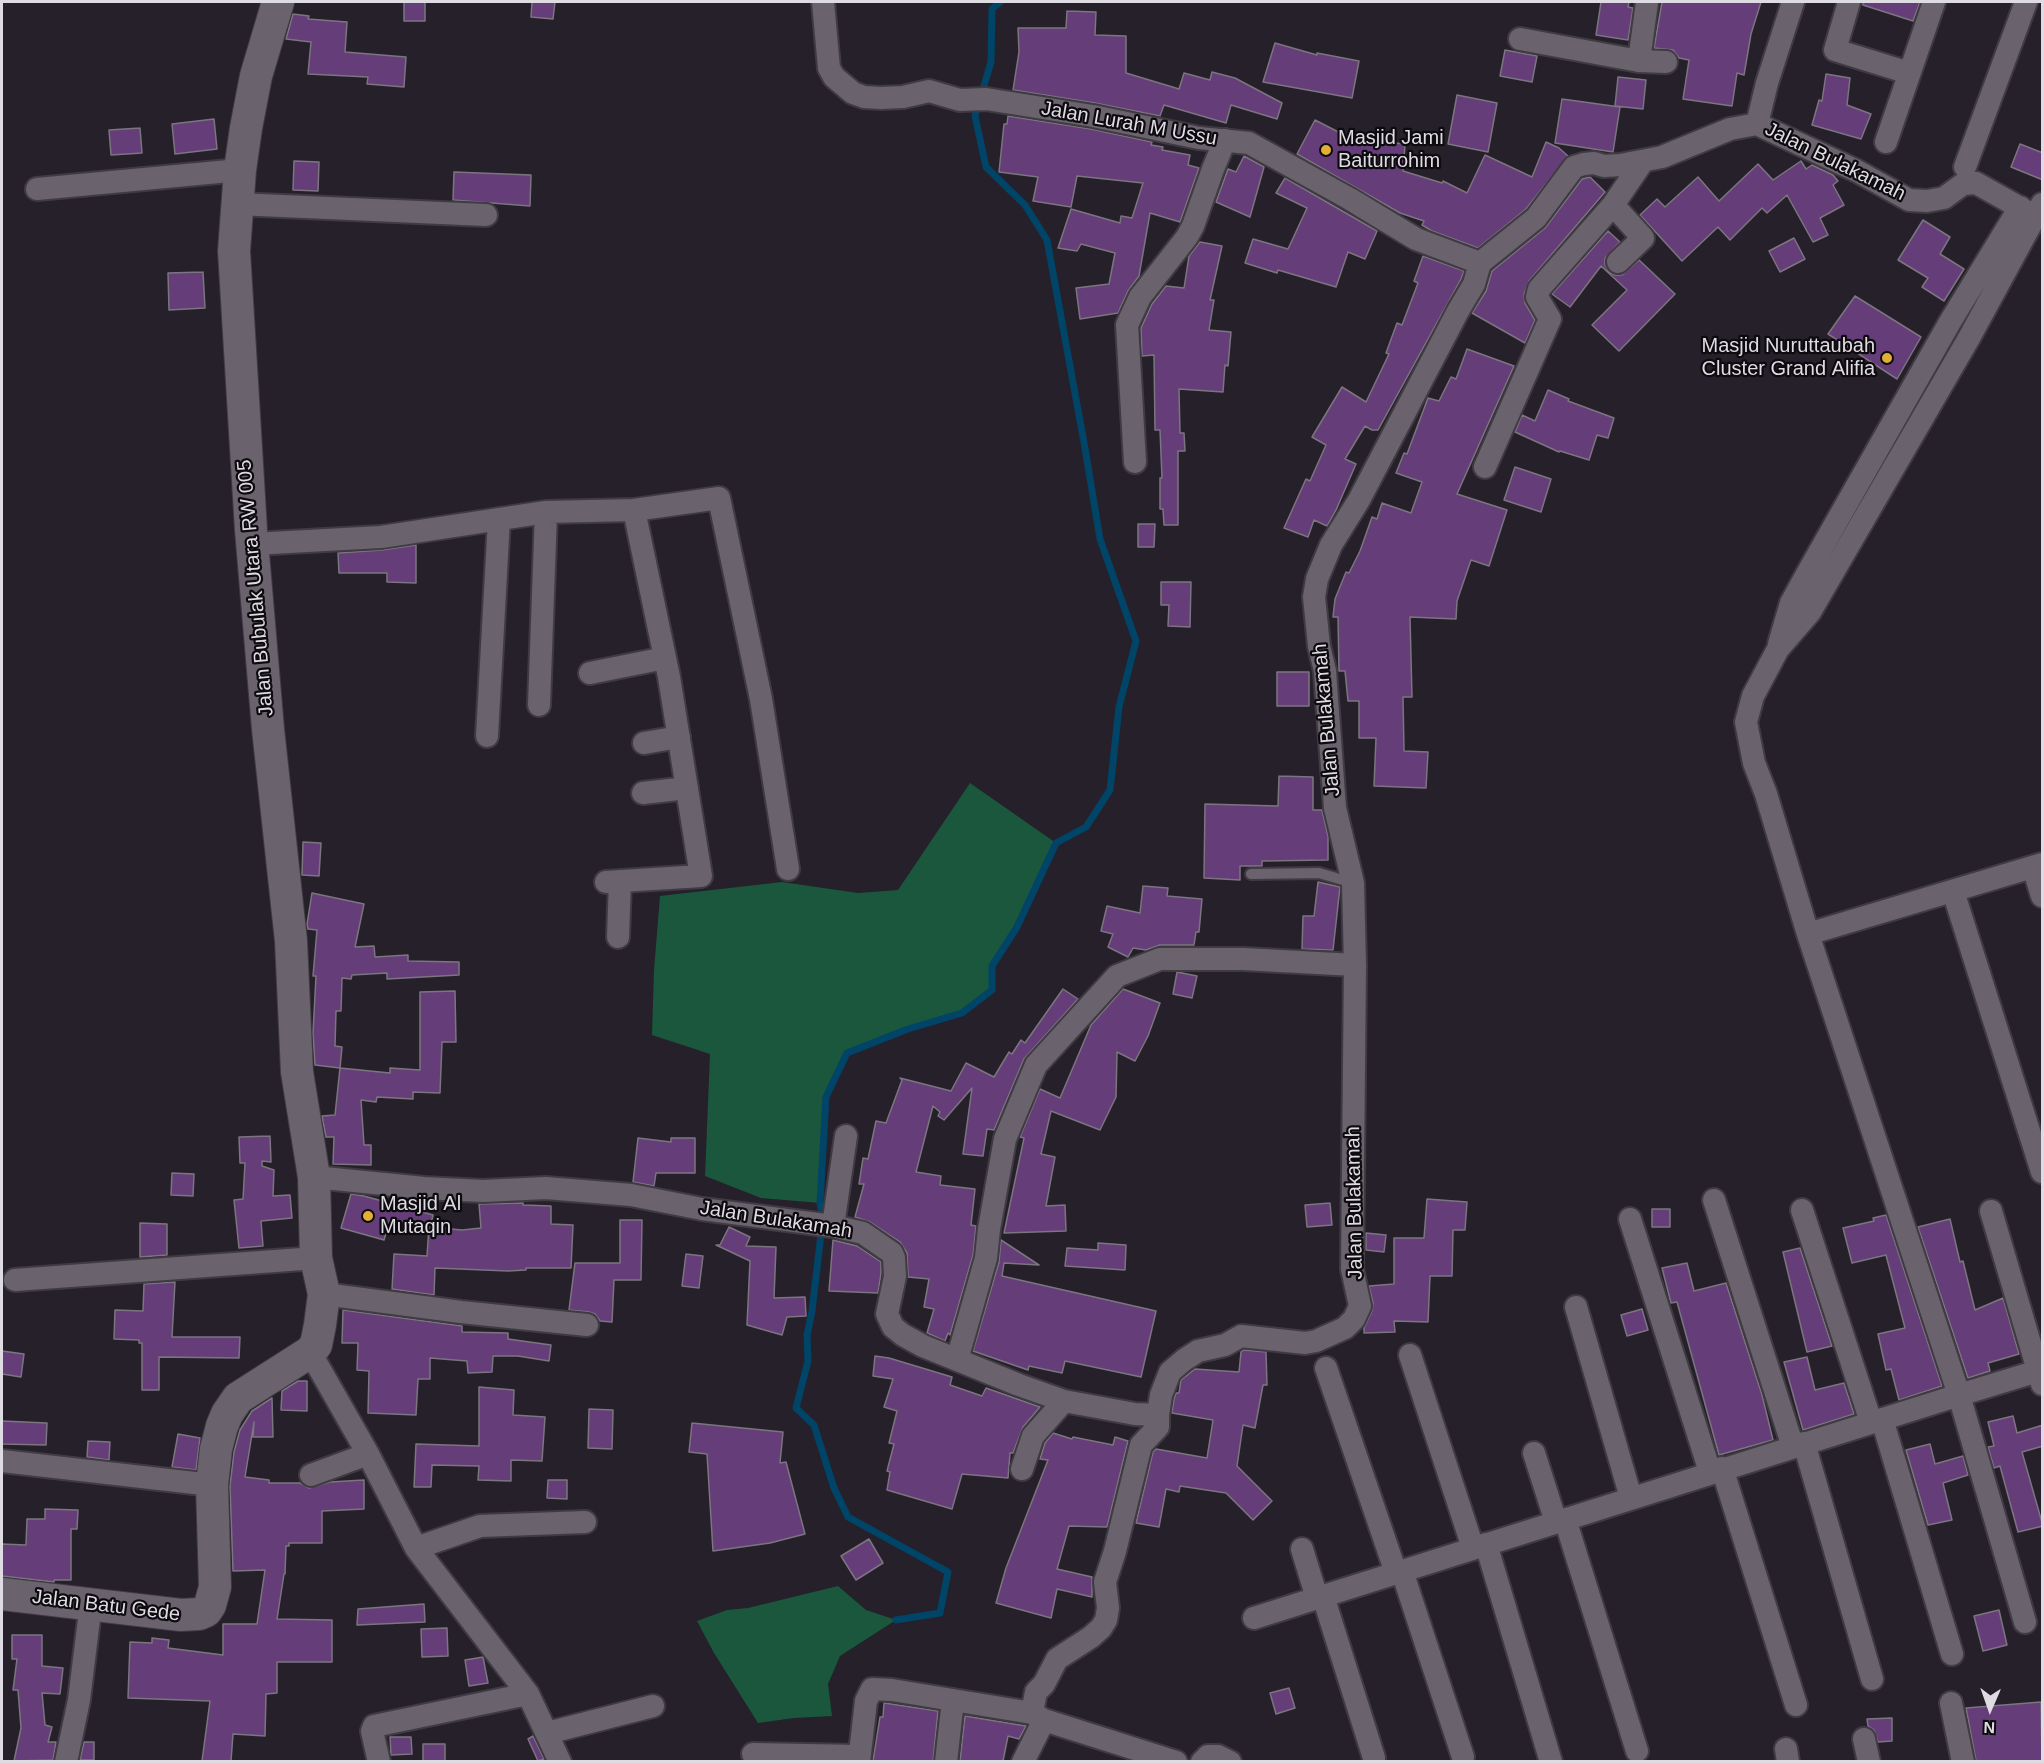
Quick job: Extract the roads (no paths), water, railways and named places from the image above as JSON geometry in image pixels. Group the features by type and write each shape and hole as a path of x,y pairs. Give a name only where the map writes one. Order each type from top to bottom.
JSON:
{"street":[{"name":"Jalan Bubulak Utara RW 005","path":"278,2 256,76 240,170 234,251 235,281 252,544 268,729 291,941 297,1072 314,1177 316,1258 324,1294"},
{"name":"Jalan Lurah M Ussu","path":"823,2 829,68 843,86 864,97 903,97 929,91 960,100 981,99 1093,116 1199,138 1249,143 1416,239 1480,263"},
{"path":"1639,61 1647,2"},
{"name":"Jalan Bulakamah","path":"1757,124 1767,83 1793,2"},
{"path":"1849,2 1835,50 1909,73"},
{"path":"1886,142 1934,2"},
{"path":"1965,167 2025,2 2043,8"},
{"path":"1520,39 1639,61 1666,62"},
{"name":"Jalan Bulakamah","path":"314,1177 424,1188 483,1191 546,1188 631,1195 702,1209 833,1226 863,1233 892,1252 895,1276 887,1314 889,1322 903,1335 957,1360 1064,1401 1135,1414 1158,1415 1161,1395 1170,1372 1198,1351 1224,1345 1241,1336 1295,1343 1316,1341 1345,1328 1354,1319 1360,1306 1352,1269 1355,965 1353,883 1335,808 1325,671 1319,646 1314,597 1317,579 1331,545 1359,500 1458,310 1474,284 1480,263 1536,218 1574,167 1594,163 1604,166 1662,158 1730,129 1757,124 1857,171 1909,200 1927,201 1944,198 1963,184 1976,183 2035,212"},
{"path":"1134,462 1126,325 1140,297 1193,226 1226,140"},
{"path":"1485,467 1550,320 1537,297 1539,289 1613,205 1643,161"},
{"path":"37,189 240,170"},
{"path":"237,204 486,215"},
{"path":"1613,205 1643,238 1618,262"},
{"path":"2025,1622 1959,1395 1808,934 1755,763 1746,722 1753,696 1778,649 1791,603 1802,582 1950,322 2035,212"},
{"path":"252,544 381,537 546,512 634,510 718,498 761,699 788,869"},
{"path":"618,937 613,882 702,876 665,658 634,510"},
{"path":"539,705 546,512"},
{"path":"487,736 499,519"},
{"path":"590,673 665,658"},
{"path":"644,743 679,737"},
{"path":"643,793 687,788"},
{"path":"1808,934 2038,866 2043,896"},
{"path":"1953,891 2043,1172"},
{"path":"957,1360 986,1258 1005,1139 1036,1065 1117,976 1160,959 1243,959 1355,965"},
{"path":"833,1226 846,1136"},
{"path":"1714,1200 1799,1445 1872,1679"},
{"path":"1802,1210 1876,1420 1952,1654"},
{"path":"1254,1618 1876,1420 1959,1395 2040,1378 1991,1211"},
{"path":"1630,1219 1796,1705"},
{"path":"15,1280 316,1258"},
{"path":"557,1761 547,1733 528,1694 416,1548 368,1454 310,1352 316,1345 324,1294 587,1325"},
{"path":"1576,1306 1631,1498"},
{"name":"Jalan Batu Gede","path":"2,1594 181,1615 199,1614 206,1611 215,1587 212,1485 216,1449 222,1426 238,1398 310,1352"},
{"path":"1410,1355 1479,1546 1551,1761"},
{"path":"1326,1368 1463,1757"},
{"path":"1022,1469 1033,1436 1064,1401"},
{"path":"1023,1761 1038,1717 1036,1692 1044,1684 1057,1659 1091,1636 1106,1620 1108,1608 1105,1582 1141,1445 1158,1426 1158,1415"},
{"path":"1534,1453 1560,1521 1637,1750"},
{"path":"311,1475 368,1454"},
{"path":"2,1461 212,1485"},
{"path":"416,1548 480,1526 585,1522"},
{"path":"1302,1549 1374,1758"},
{"path":"66,1761 79,1700 91,1603"},
{"path":"753,1754 859,1759 866,1701 872,1689 953,1700 1038,1717 1120,1753 1176,1761"},
{"path":"379,1761 372,1731 374,1726 528,1694"},
{"path":"946,1761 953,1700"},
{"path":"1951,1703 1963,1761"},
{"path":"547,1733 653,1706"},
{"path":"1864,1739 1869,1761"},
{"path":"1202,1761 1208,1756 1218,1756 1230,1761"}],"lane":[{"path":"1251,874 1319,873 1353,883"}],"waterway":[{"path":"822,1214 820,1203 826,1097 847,1053 908,1029 962,1013 992,990 992,966 1017,927 1056,843 1086,827 1110,790 1119,707 1136,641 1100,539 1047,240 1025,205 986,167 975,116 991,62 992,9 1000,2"},
{"path":"821,1234 807,1335 808,1361 796,1408 814,1425 834,1488 848,1517 948,1572 940,1613 896,1620"}],"place":[{"name":"Masjid Jami Baiturrohim","path":"1326,150"},
{"name":"Masjid Nuruttaubah Cluster Grand Alifia","path":"1887,358"},
{"name":"Masjid Al Mutaqin","path":"368,1216"}]}
